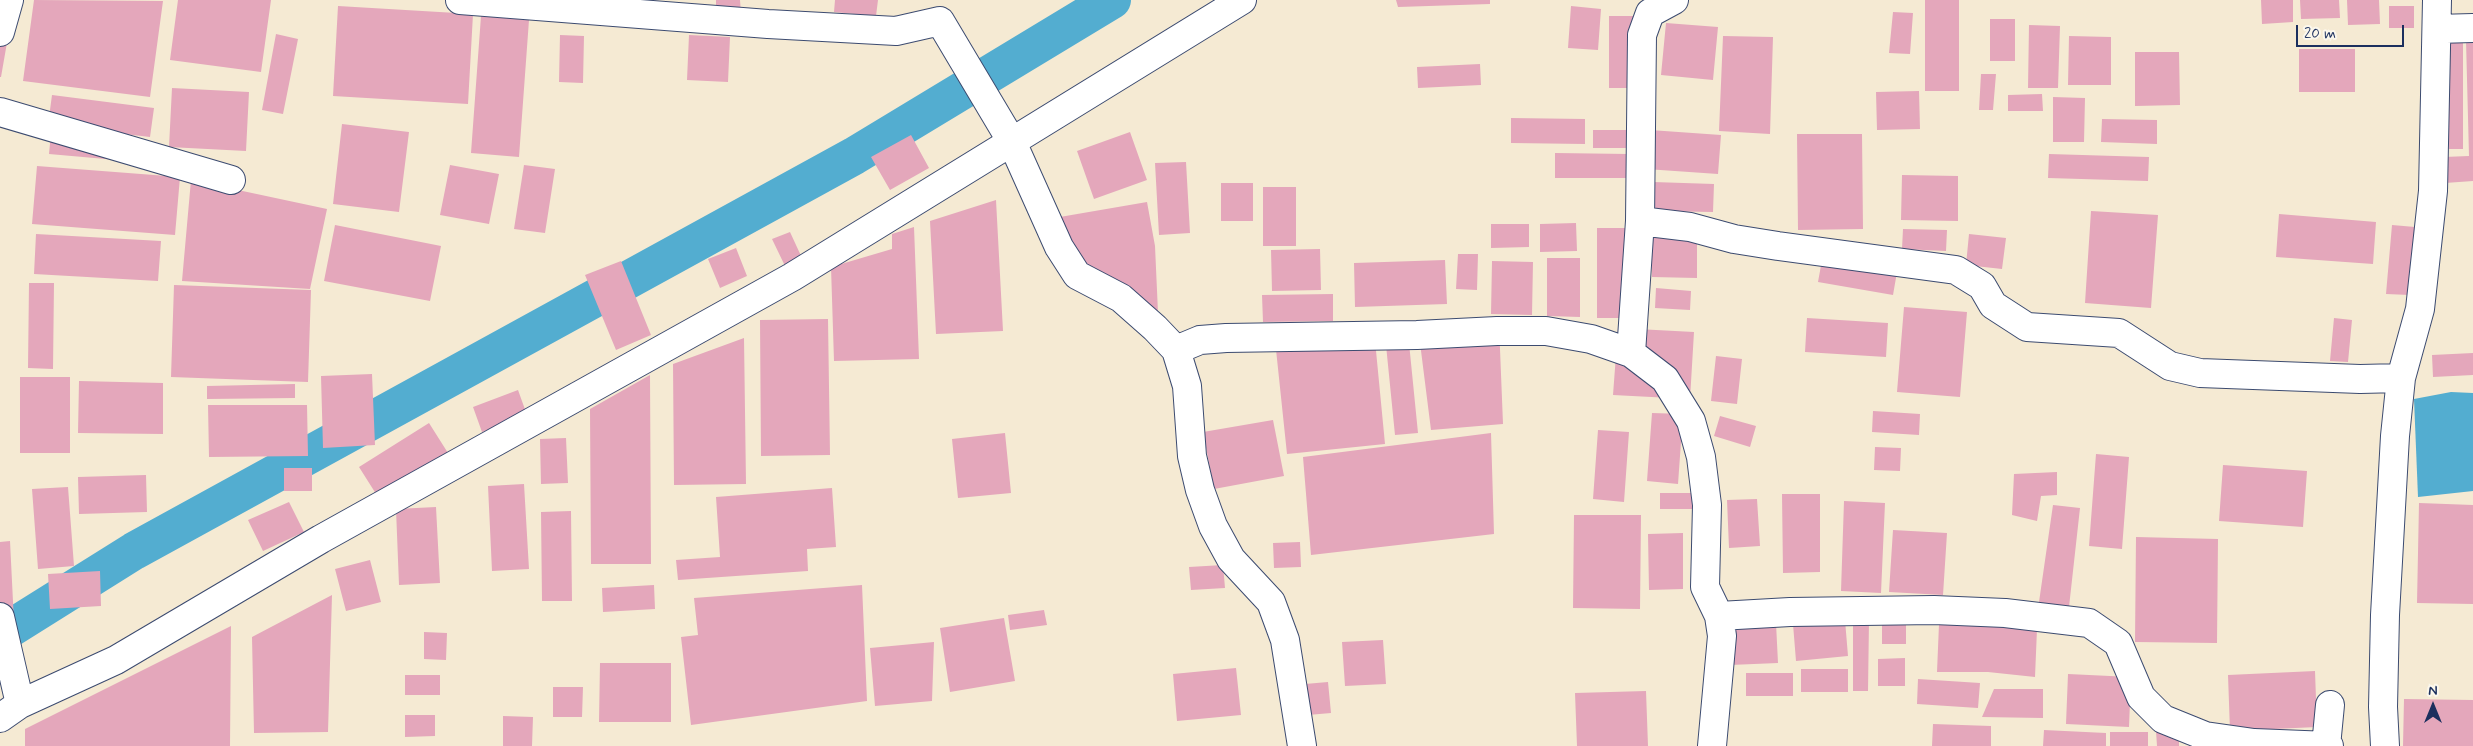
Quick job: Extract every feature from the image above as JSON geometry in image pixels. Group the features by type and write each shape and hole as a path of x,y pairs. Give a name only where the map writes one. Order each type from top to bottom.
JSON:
{"street":[{"path":"0,32 9,0"},
{"path":"460,0 518,2 896,31 940,21 1012,142 1059,247 1077,275 1121,298 1155,328 1176,350 1187,386 1192,456 1200,490 1213,526 1231,559 1271,602 1285,640 1302,746"},
{"path":"0,617 10,711 116,660 321,539 792,277 1242,0"},
{"path":"1631,353 1640,221 1642,35 1650,13 1674,0"},
{"path":"2385,746 2383,707 2385,615 2395,436 2401,378 2420,309 2433,191 2437,0"},
{"path":"2437,29 2473,28"},
{"path":"0,112 231,180"},
{"path":"1640,221 1690,227 1778,246 1956,270 1982,286 1994,305 2027,326 2119,333 2170,366 2200,373 2360,379 2401,378"},
{"path":"1176,350 1200,340 1226,338 1546,331 1591,339 1631,353 1665,379 1691,421 1701,457 1707,505 1705,587 1720,616 1722,636 1712,746"},
{"path":"1720,616 1790,612 1934,610 2005,613 2089,624 2118,643 2141,697 2164,719 2205,736 2254,743 2327,746 2330,705"}],"water":[{"path":"2451,392 2473,393 2473,491 2418,497 2414,399"}],"building":[{"path":"34,0 163,1 150,97 23,81"},
{"path":"178,0 271,0 261,72 170,60"},
{"path":"716,0 740,0 741,13 716,13"},
{"path":"835,0 878,0 876,16 834,12"},
{"path":"1396,0 1490,0 1490,4 1398,7"},
{"path":"1925,0 1959,0 1959,91 1925,91"},
{"path":"2261,0 2293,0 2293,22 2262,24"},
{"path":"2300,0 2339,0 2340,18 2301,19"},
{"path":"2347,0 2379,0 2380,24 2348,25"},
{"path":"338,6 473,14 468,104 333,96"},
{"path":"1571,6 1601,9 1598,50 1568,48"},
{"path":"2389,6 2414,6 2414,28 2389,28"},
{"path":"1893,12 1913,13 1910,54 1889,53"},
{"path":"481,16 529,20 519,157 471,153"},
{"path":"1609,16 1637,16 1637,88 1609,88"},
{"path":"1990,19 2015,19 2015,61 1990,61"},
{"path":"1666,23 1718,27 1713,80 1661,75"},
{"path":"2029,25 2060,26 2058,88 2028,88"},
{"path":"0,30 9,31 1,77 0,77"},
{"path":"2473,32 2473,181 2445,183 2444,157 2469,156 2466,40"},
{"path":"276,34 298,39 283,114 262,110"},
{"path":"560,35 584,36 583,83 559,82"},
{"path":"689,35 730,37 728,82 687,80"},
{"path":"1723,36 1773,37 1770,134 1719,131"},
{"path":"2069,36 2111,37 2111,85 2068,85"},
{"path":"2449,36 2463,36 2463,149 2449,149"},
{"path":"2299,49 2355,49 2355,92 2299,92"},
{"path":"2135,52 2179,52 2180,105 2135,106"},
{"path":"1480,64 1481,85 1418,88 1417,67"},
{"path":"1981,74 1996,74 1993,110 1979,110"},
{"path":"172,88 249,92 246,151 169,147"},
{"path":"1919,91 1920,129 1877,130 1876,92"},
{"path":"2042,94 2043,111 2008,111 2008,95"},
{"path":"52,95 154,108 150,137 48,125"},
{"path":"2053,97 2085,98 2084,142 2053,142"},
{"path":"1511,118 1585,119 1585,144 1511,143"},
{"path":"2102,119 2157,120 2157,144 2101,142"},
{"path":"342,124 409,132 399,212 333,204"},
{"path":"1593,130 1632,130 1632,148 1593,148"},
{"path":"1650,130 1721,135 1718,174 1646,169"},
{"path":"1130,132 1147,180 1094,199 1077,151"},
{"path":"51,133 152,142 151,163 49,154"},
{"path":"1797,134 1862,134 1863,229 1798,230"},
{"path":"911,135 929,168 890,190 871,157"},
{"path":"1555,153 1629,154 1629,178 1555,178"},
{"path":"2049,154 2149,157 2148,181 2048,178"},
{"path":"1186,162 1190,233 1159,235 1155,163"},
{"path":"450,165 499,174 489,224 440,215"},
{"path":"524,165 555,169 545,233 514,229"},
{"path":"37,166 180,177 175,235 32,224"},
{"path":"1902,175 1958,176 1958,221 1901,220"},
{"path":"191,180 327,209 310,289 182,281"},
{"path":"1653,182 1714,184 1713,212 1652,211"},
{"path":"1221,183 1253,183 1253,221 1221,221"},
{"path":"1263,187 1296,187 1296,246 1263,246"},
{"path":"996,200 1003,331 936,334 930,221"},
{"path":"1147,202 1155,246 1159,335 1141,331 1077,282 1054,218"},
{"path":"2091,211 2158,215 2151,308 2085,303"},
{"path":"2279,214 2376,222 2373,264 2276,257"},
{"path":"1576,223 1577,251 1540,252 1540,224"},
{"path":"1491,224 1529,224 1529,247 1491,248"},
{"path":"335,225 441,246 430,301 324,281"},
{"path":"2392,225 2415,227 2410,295 2386,294"},
{"path":"914,227 919,359 834,361 831,267 892,249 892,234"},
{"path":"1597,228 1631,228 1631,318 1597,318"},
{"path":"1903,229 1947,230 1946,251 1902,249"},
{"path":"790,232 802,258 785,266 772,239"},
{"path":"36,234 161,241 158,281 34,274"},
{"path":"1969,234 2006,238 2002,269 1966,265"},
{"path":"1652,236 1697,236 1697,278 1652,277"},
{"path":"736,248 747,276 720,288 708,259"},
{"path":"1320,249 1321,290 1272,291 1271,250"},
{"path":"1458,254 1478,254 1477,290 1456,289"},
{"path":"1547,258 1580,258 1580,317 1547,316"},
{"path":"1445,260 1447,304 1355,307 1354,263"},
{"path":"1822,260 1897,272 1893,295 1818,282"},
{"path":"621,261 651,335 616,350 585,275"},
{"path":"1492,261 1533,262 1532,315 1491,314"},
{"path":"29,283 54,283 53,369 28,368"},
{"path":"174,285 311,290 308,382 171,377"},
{"path":"1656,288 1691,291 1690,310 1655,308"},
{"path":"1333,294 1333,321 1263,322 1262,295"},
{"path":"1904,307 1967,312 1960,397 1897,392"},
{"path":"1807,318 1888,323 1886,357 1805,352"},
{"path":"2334,318 2352,320 2348,362 2330,361"},
{"path":"828,319 830,455 761,456 760,320"},
{"path":"1407,323 1418,433 1395,435 1384,325"},
{"path":"1499,324 1503,424 1431,430 1418,327"},
{"path":"1618,328 1694,332 1690,399 1613,395"},
{"path":"1374,330 1385,444 1287,454 1275,340"},
{"path":"744,338 746,484 674,485 673,364"},
{"path":"2473,353 2473,375 2433,377 2432,355"},
{"path":"1716,356 1742,359 1737,404 1711,401"},
{"path":"372,374 375,445 323,448 321,376"},
{"path":"650,375 651,564 591,564 590,409"},
{"path":"20,377 70,377 70,453 20,453"},
{"path":"79,381 163,383 163,434 78,433"},
{"path":"295,384 295,398 207,399 207,386"},
{"path":"518,390 527,415 482,432 473,407"},
{"path":"208,405 307,405 308,456 209,457"},
{"path":"1873,411 1920,414 1919,435 1872,432"},
{"path":"1652,413 1683,414 1678,484 1647,481"},
{"path":"1720,416 1756,426 1750,447 1714,436"},
{"path":"1273,420 1284,476 1214,489 1203,432"},
{"path":"429,423 448,453 378,497 359,467"},
{"path":"1598,430 1629,432 1624,502 1593,499"},
{"path":"1005,433 1011,493 958,498 952,439"},
{"path":"1491,433 1494,534 1311,555 1303,457"},
{"path":"566,438 568,483 541,484 540,439"},
{"path":"1875,447 1901,448 1900,471 1874,470"},
{"path":"2096,454 2129,457 2122,549 2089,546"},
{"path":"2223,465 2307,471 2303,527 2219,521"},
{"path":"284,468 312,468 312,491 284,491"},
{"path":"2057,472 2057,495 2041,496 2037,521 2012,515 2014,474"},
{"path":"146,475 147,512 79,514 78,477"},
{"path":"524,484 529,569 492,571 488,486"},
{"path":"68,487 74,566 38,569 32,489"},
{"path":"832,488 836,547 807,549 808,571 678,580 676,560 720,557 716,497"},
{"path":"1660,493 1692,493 1692,509 1660,509"},
{"path":"1782,494 1820,494 1820,572 1783,573"},
{"path":"1757,499 1760,546 1729,548 1727,500"},
{"path":"1844,501 1885,503 1881,593 1841,591"},
{"path":"289,502 304,532 263,551 248,520"},
{"path":"2419,503 2473,505 2473,604 2417,603"},
{"path":"2053,505 2080,508 2068,616 2039,602"},
{"path":"436,507 440,583 399,585 396,509"},
{"path":"571,511 572,601 542,601 541,512"},
{"path":"1574,515 1641,515 1640,609 1573,608"},
{"path":"1893,530 1947,533 1943,595 1889,592"},
{"path":"1683,533 1683,589 1649,590 1648,534"},
{"path":"2136,537 2218,539 2217,643 2135,642"},
{"path":"10,541 14,622 0,623 0,542"},
{"path":"1300,542 1301,567 1274,568 1273,543"},
{"path":"370,560 381,602 346,611 335,569"},
{"path":"1223,565 1225,588 1191,590 1189,567"},
{"path":"100,571 101,606 50,609 48,574"},
{"path":"654,585 655,609 603,612 602,588"},
{"path":"862,585 867,701 691,725 681,637 698,635 694,598"},
{"path":"332,595 328,732 254,733 252,637"},
{"path":"1044,610 1047,625 1010,630 1008,615"},
{"path":"1882,615 1906,615 1906,644 1882,644"},
{"path":"1004,618 1015,681 950,692 940,628"},
{"path":"1853,619 1869,620 1868,691 1853,691"},
{"path":"1845,620 1848,656 1796,661 1793,624"},
{"path":"1776,623 1778,663 1730,665 1729,625"},
{"path":"1939,624 2037,629 2035,677 1988,672 1937,672"},
{"path":"231,626 230,746 25,746 25,729"},
{"path":"424,632 447,633 446,660 424,659"},
{"path":"1383,640 1386,684 1345,686 1342,642"},
{"path":"934,642 932,701 875,706 870,648"},
{"path":"1905,658 1905,686 1878,686 1878,659"},
{"path":"600,663 671,663 671,722 599,722"},
{"path":"1236,668 1241,715 1177,721 1173,674"},
{"path":"1801,669 1848,669 1848,692 1801,692"},
{"path":"2315,671 2317,727 2230,731 2228,675"},
{"path":"1746,673 1793,673 1793,696 1746,696"},
{"path":"2068,674 2131,677 2129,727 2066,724"},
{"path":"405,675 440,675 440,695 405,695"},
{"path":"1918,679 1980,683 1978,708 1917,704"},
{"path":"1328,682 1331,713 1308,715 1305,684"},
{"path":"553,687 583,687 582,717 553,717"},
{"path":"1994,689 2043,689 2043,718 1982,717"},
{"path":"1646,691 1648,746 1577,746 1575,693"},
{"path":"2404,699 2473,700 2473,746 2403,746"},
{"path":"405,715 435,715 435,736 405,737"},
{"path":"503,716 533,717 532,746 503,746"},
{"path":"1933,724 1991,726 1991,746 1932,746"},
{"path":"2044,730 2106,733 2106,746 2043,746"},
{"path":"2156,731 2179,731 2179,746 2157,746"},
{"path":"2110,732 2148,732 2148,746 2110,746"}],"waterway":[{"path":"0,635 134,551 854,156 1112,0"}]}
